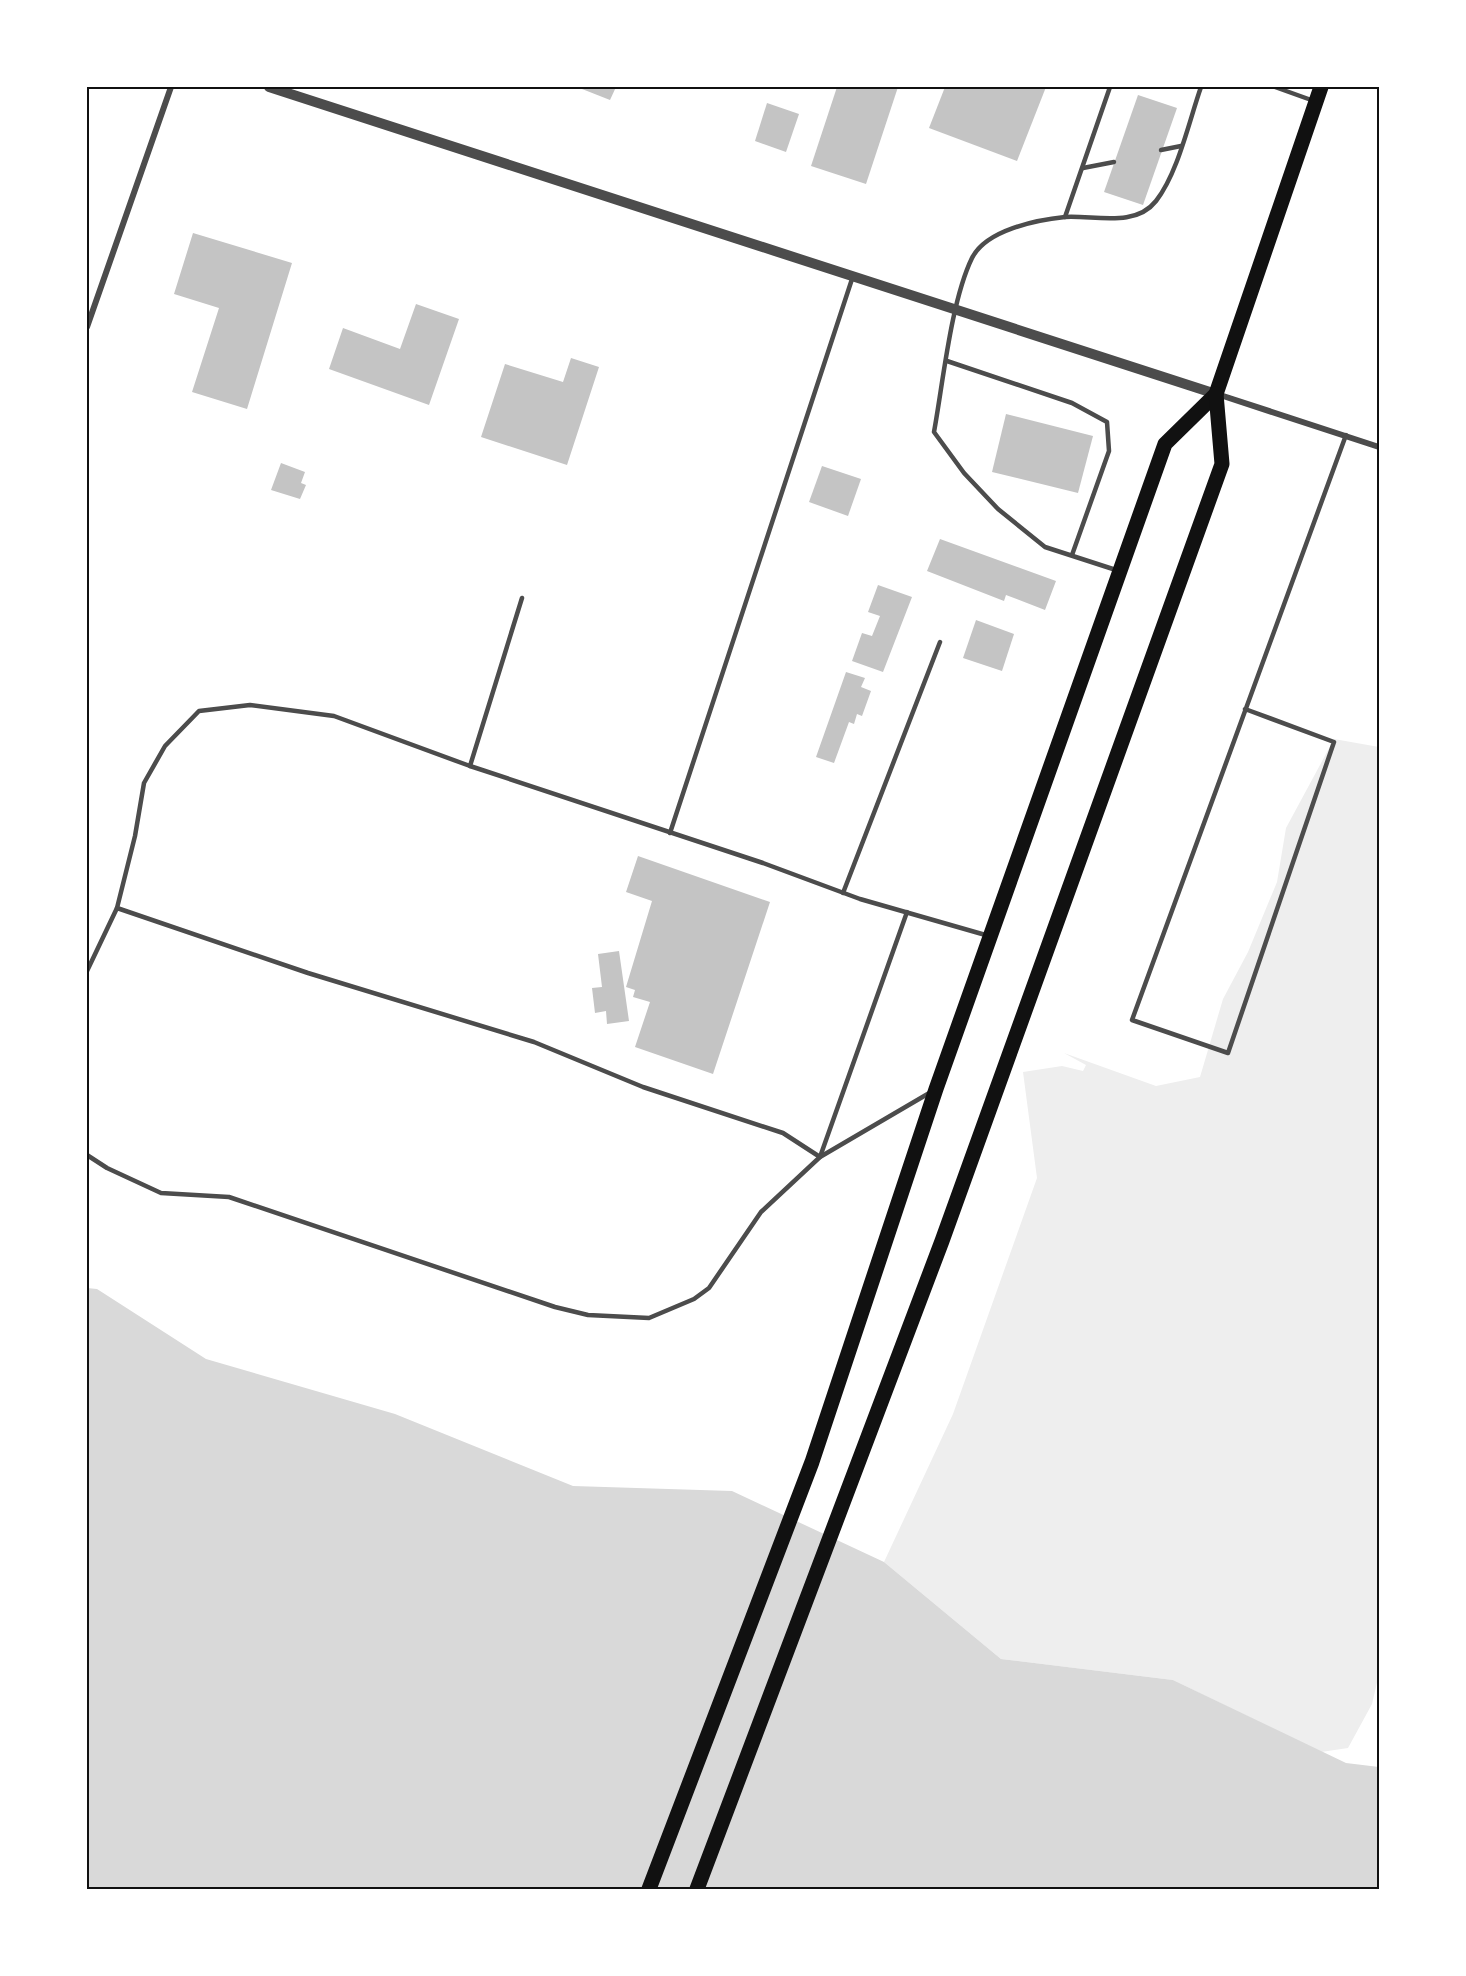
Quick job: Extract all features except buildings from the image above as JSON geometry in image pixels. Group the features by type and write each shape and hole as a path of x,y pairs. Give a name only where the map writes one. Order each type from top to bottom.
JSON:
{"main road":[{"path":"697,1889 854,1479 1222,464 1216,394 1322,87"},
{"path":"649,1889 812,1462 936,1089 1165,444 1216,394"}],"street":[{"path":"87,327 171,87"},
{"path":"269,87 1379,447"}],"lane":[{"path":"1065,217 1110,87"},
{"path":"1119,571 1045,547 998,509 964,473 934,432 956,309 972,258 983,244 1002,233 1065,217 1107,219 1142,213 1155,202 1170,175 1201,87"},
{"path":"1275,87 1316,102"},
{"path":"1161,150 1181,146"},
{"path":"1083,168 1114,162"},
{"path":"670,833 853,276"},
{"path":"947,361 1072,403 1107,422 1109,451 1072,555"},
{"path":"1245,709 1334,742 1228,1053 1132,1020 1245,709 1346,435"},
{"path":"470,766 522,598"},
{"path":"843,893 940,642"},
{"path":"87,971 117,908 135,836 144,783 165,746 199,711 250,705 334,716 470,766 843,893 991,936"},
{"path":"117,908 228,947 534,1042 643,1087 783,1133 820,1157"},
{"path":"820,1157 907,912"},
{"path":"87,1155 107,1168 161,1193 229,1197 555,1307 588,1315 649,1318 694,1299 709,1288 760,1212 820,1157 936,1089"}],"shaded area":[{"path":"1334,739 1379,747 1379,1674 1372,1704 1348,1748 1321,1752 1173,1680 1001,1659 884,1562 953,1414 1037,1178 1023,1072 1062,1066 1083,1071 1086,1065 1064,1053 1156,1086 1200,1077 1223,999 1248,952 1277,882 1286,828"},
{"path":"87,1288 97,1289 206,1359 395,1414 573,1486 732,1491 884,1562 1001,1659 1173,1680 1346,1763 1379,1767 1379,1889 87,1889"}]}
